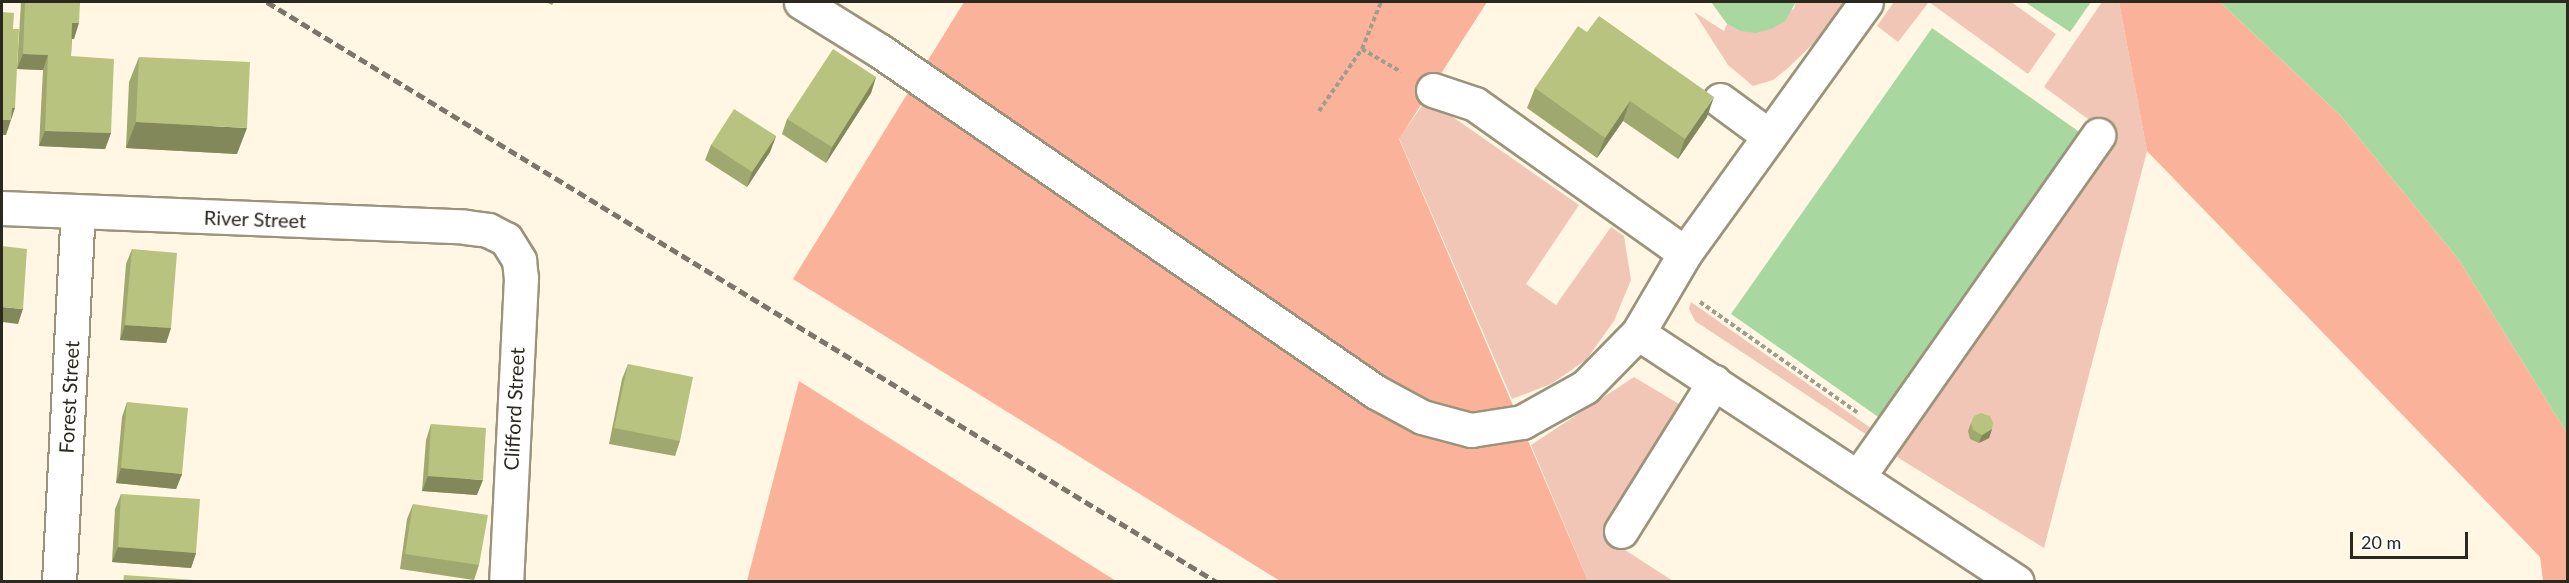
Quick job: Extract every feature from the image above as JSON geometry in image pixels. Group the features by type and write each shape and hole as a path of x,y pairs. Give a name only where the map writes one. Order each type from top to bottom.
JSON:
{"street":[{"path":"801,2 880,51 1376,392 1422,417 1471,430 1522,423 1585,387 1638,333 1677,267 1866,2"},
{"path":"1432,90 1475,104 1677,267"},
{"path":"1720,100 1769,136"},
{"path":"1858,477 2098,135"},
{"name":"River Street","path":"2,208 465,227 488,230 506,239"},
{"name":"Forest Street","path":"60,582 78,212"},
{"name":"Clifford Street","path":"506,239 519,260 521,278 506,582"},
{"path":"1638,333 2017,582"},
{"path":"1621,531 1714,382"}],"path":[{"path":"1319,111 1362,50 1381,2"},
{"path":"1362,50 1432,90"},
{"path":"1677,267 1888,434"}],"shaded area":[{"path":"964,2 1487,2 1399,139 1588,581 1280,581 793,279"},
{"path":"1711,2 1796,2 1785,21 1771,29 1756,33 1740,31 1727,24"},
{"path":"1796,2 1843,2 1843,7 1815,42 1788,68 1773,80 1753,86 1728,65 1694,12 1724,31 1727,24 1740,31 1794,9"},
{"path":"1894,2 1929,2 1898,42 1877,26"},
{"path":"1929,2 2011,2 2056,34 2028,74"},
{"path":"2025,2 2091,2 2070,32"},
{"path":"2102,2 2119,2 2147,151 2044,548 1897,457 1920,407 2110,135 2044,87"},
{"path":"2119,2 2220,2 2341,116 2459,260 2567,433 2567,581 2543,581 2540,557 2147,151"},
{"path":"2220,2 2567,2 2567,433 2459,260 2341,116"},
{"path":"1932,28 2085,136 1884,421 1731,314"},
{"path":"1427,99 1579,205 1526,284 1556,305 1611,227 1624,236 1631,280 1614,321 1586,360 1551,384 1512,399 1399,138"},
{"path":"1691,302 1875,431 1867,435 1695,321 1689,309"},
{"path":"1634,377 1689,410 1608,539 1673,581 1588,581 1531,445"},
{"path":"799,381 1116,581 747,581"}],"building":[{"path":"25,2 80,2 79,23 72,23 71,56 114,59 111,133 45,131 48,55 23,54"},
{"path":"2,12 14,13 13,29 19,29 15,108 12,108 11,120 2,120"},
{"path":"1599,16 1714,97 1685,139 1630,101 1605,138 1535,88 1578,26 1587,32"},
{"path":"833,49 876,77 832,147 787,119"},
{"path":"139,57 250,62 247,128 136,122"},
{"path":"734,109 776,136 752,172 711,145"},
{"path":"2,246 27,249 23,309 2,307"},
{"path":"132,249 177,253 171,328 125,325"},
{"path":"628,364 693,377 680,441 614,428"},
{"path":"127,402 188,408 182,474 121,468"},
{"path":"1981,413 1990,416 1993,423 1992,429 1982,435 1973,430 1971,423 1974,416"},
{"path":"431,424 486,428 483,480 428,476"},
{"path":"121,494 200,499 196,553 118,547"},
{"path":"413,504 488,515 479,565 405,554"},
{"path":"124,575 194,580 193,582 123,582"}],"railway":[{"path":"267,2 1217,582"}]}
